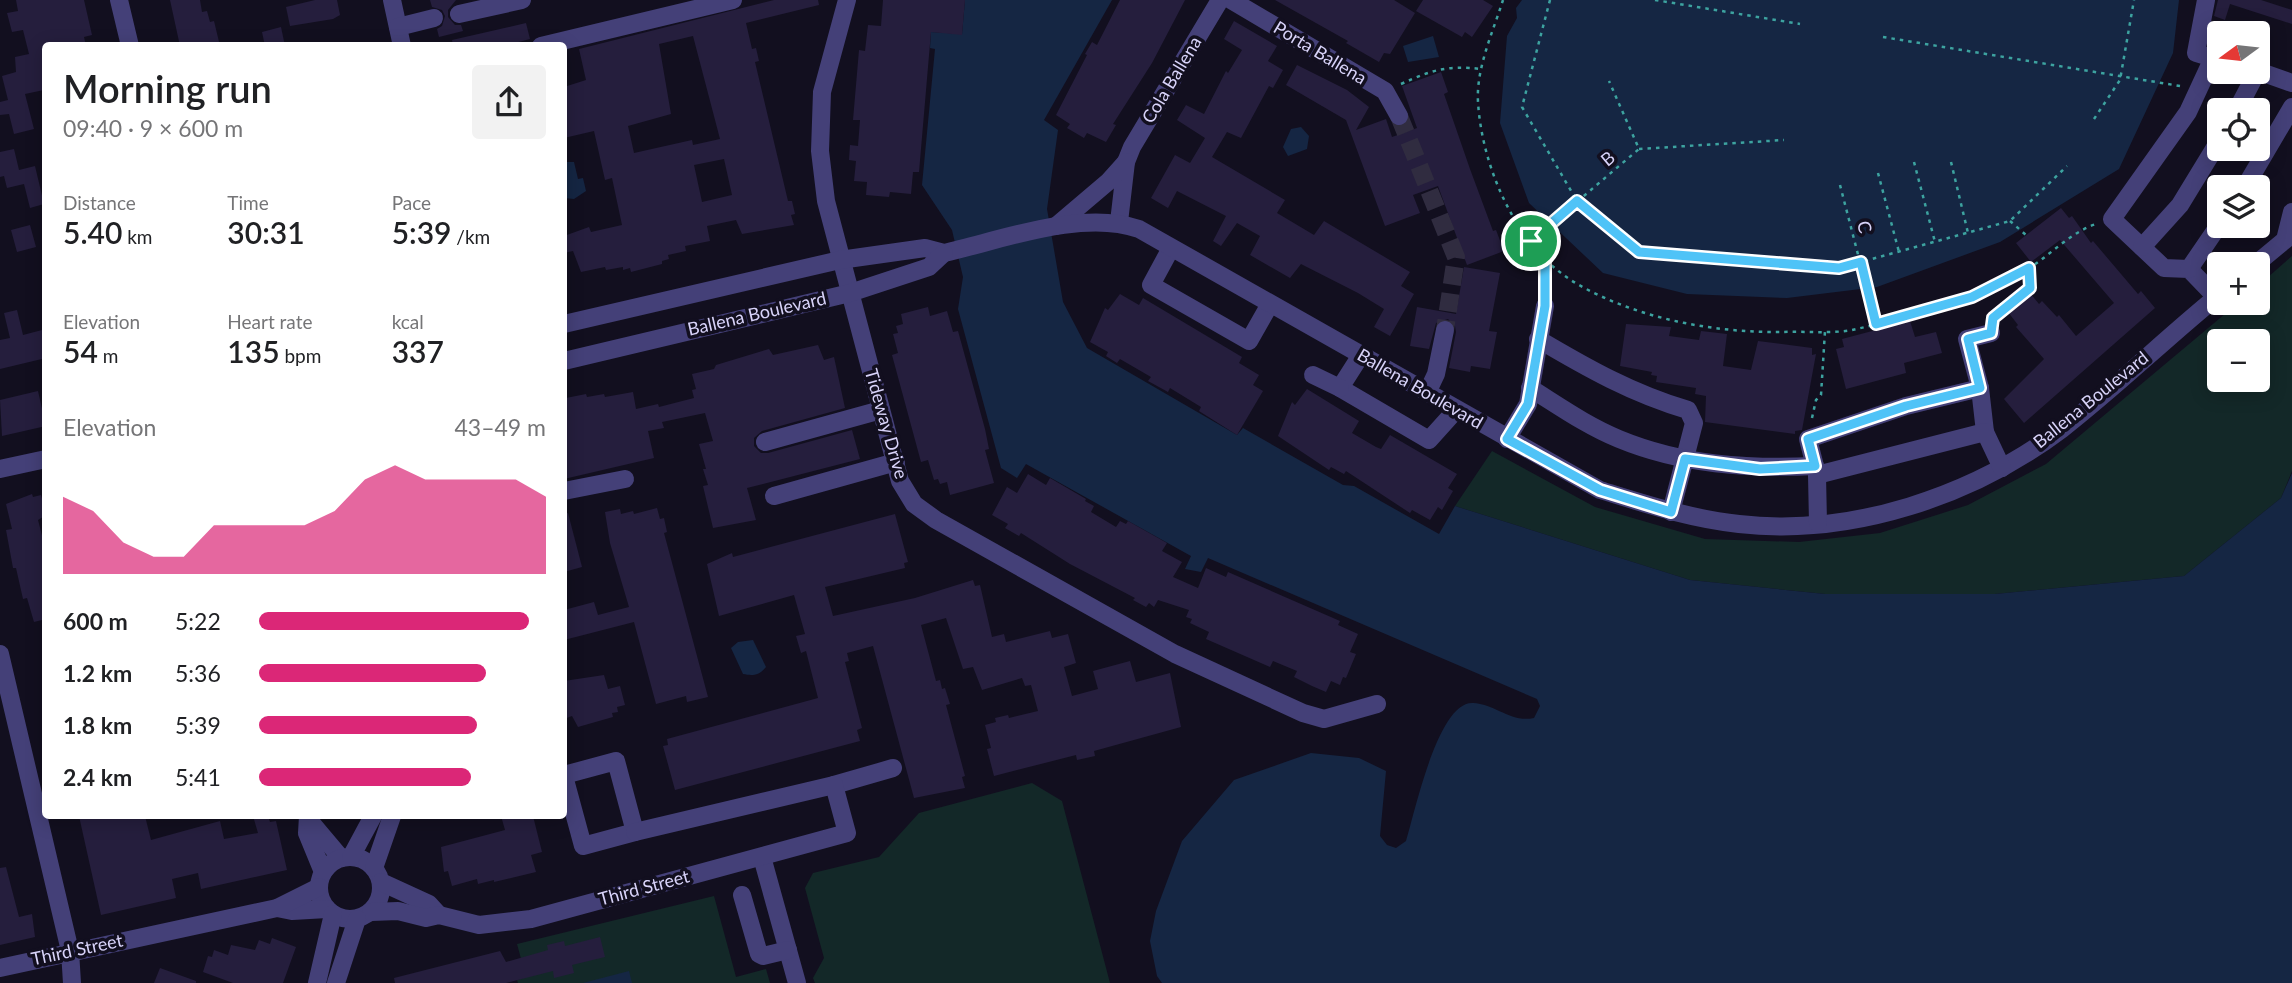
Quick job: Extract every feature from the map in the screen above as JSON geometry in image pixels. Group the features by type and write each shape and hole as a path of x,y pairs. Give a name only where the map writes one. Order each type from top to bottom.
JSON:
{"street":[{"path":"119,0 129,42"},
{"path":"392,0 401,42"},
{"path":"459,14 522,0"},
{"path":"558,42 733,0"},
{"name":"Tideway Drive","path":"848,0 822,92 820,151 826,201 895,462 901,481 914,504 936,520 1175,654 1303,713 1324,719 1377,704"},
{"name":"Cola Ballena","path":"1053,228 1109,181 1126,162 1220,0"},
{"name":"Porta Ballena","path":"1231,0 1385,91 1399,116"},
{"path":"2206,0 2196,53 2207,56"},
{"path":"398,27 435,18"},
{"path":"2270,75 2292,83"},
{"path":"2207,76 2188,112 2112,219 2164,268 2189,269 2207,286"},
{"path":"2252,175 2292,107"},
{"path":"2142,247 2180,205 2207,161"},
{"name":"Cola Ballena","path":"1119,222 1126,162"},
{"path":"2270,254 2288,240 2292,212"},
{"name":"Ballena Boulevard","path":"567,323 841,260 925,248 944,253 1085,222 1119,222 1171,247 1600,490 1671,512 1740,524 1818,523 1854,519 1912,505 2002,468 2062,429 2207,305"},
{"path":"2189,269 2210,238"},
{"path":"1171,247 1151,285 1249,341 1270,304"},
{"name":"Ballena Boulevard","path":"567,360 849,293 929,267 944,253"},
{"path":"1507,439 1528,404 1545,306"},
{"path":"1427,393 1436,374 1445,330"},
{"path":"1991,333 1968,339 1980,388 1985,432 2002,468"},
{"path":"1538,338 1600,377 1655,400 1688,410 1694,424 1671,512"},
{"path":"1340,388 1361,355"},
{"path":"1313,375 1429,440 1456,410"},
{"path":"1530,388 1619,439 1685,459 1760,469 1816,470 1985,432"},
{"path":"1818,523 1816,470 1808,439 1906,406 1980,388"},
{"path":"765,442 881,410"},
{"path":"0,469 42,460"},
{"path":"774,496 895,462"},
{"path":"567,490 625,479"},
{"path":"0,654 70,951 72,983"},
{"path":"567,775 616,761 635,832"},
{"path":"567,787 583,846 893,768"},
{"name":"Third Street","path":"364,915 398,911 426,918 439,915 479,925 531,919 762,857 847,833 834,785"},
{"path":"308,819 307,833 330,912 317,983"},
{"path":"309,819 346,857 368,862 377,875 381,893 364,915 336,983"},
{"path":"321,880 346,857 371,819"},
{"path":"377,875 391,819"},
{"path":"762,857 797,983"},
{"name":"Third Street","path":"377,875 429,904 439,915"},
{"name":"Third Street","path":"0,968 277,908 321,880"},
{"path":"742,895 758,954 763,956 788,950"},
{"name":"Third Street","path":"277,908 330,912"},
{"path":"330,912 364,915"}],"path":[{"path":"1503,0 1482,69 1478,100 1483,138 1497,182 1517,223 1545,257 1578,285 1624,305 1702,327 1762,332 1847,331 1972,297 2029,268 2083,228 2112,219"},
{"path":"1550,0 1522,107 1577,201 1639,252 1839,268 2010,221 2067,166"},
{"path":"1655,0 1800,24"},
{"path":"2094,119 2121,75 2134,0"},
{"path":"1883,37 2181,86"},
{"path":"1385,91 1415,76 1454,65 1482,69"},
{"name":"B","path":"1531,241 1639,149 1609,81"},
{"path":"1639,149 1784,139"},
{"path":"1914,162 1935,242"},
{"path":"1951,162 1968,233"},
{"path":"1878,173 1899,252"},
{"name":"C","path":"1840,185 1876,324"},
{"path":"2010,221 2026,235"},
{"path":"1545,257 1545,306"},
{"path":"1991,333 1993,318 2030,288 2029,268"},
{"path":"1808,439 1816,400 1821,395 1825,331"}],"green space":[{"path":"2292,256 2292,471 2281,498 2184,576 1995,594 1825,594 1690,580 1455,506 1492,451 1595,507 1705,539 1799,542 1880,533 1968,505 2046,464 2224,315 2270,315 2270,275"},
{"path":"1032,783 1062,801 1110,983 815,983 813,978 824,958 805,888 813,873 879,857 919,813"},
{"path":"714,896 736,977 766,969 770,983 518,983 517,980 526,977 517,944"}],"water":[{"path":"965,0 1112,0 1044,120 1058,130 1047,209 1063,302 1087,348 1237,435 1243,428 1343,485 1354,486 1439,534 1455,506 1690,580 1825,594 1995,594 2184,576 2281,498 2292,473 2292,983 1162,983 1157,976 1150,941 1156,911 1182,841 1234,780 1311,753 1359,758 1386,771 1380,836 1387,845 1396,848 1406,841 1422,784 1439,738 1460,707 1473,703 1481,704 1510,716 1526,719 1534,718 1540,706 1537,699 1208,558 1201,572 1185,569 1191,556 1026,464 1017,478 1001,468 958,309 963,277 952,230 922,185 935,49 930,48 931,32 962,34"},
{"path":"1522,0 2179,0 2173,53 2119,169 2000,242 1877,287 1787,298 1687,294 1603,273 1529,203 1500,123 1507,36 1517,18 1516,8"},
{"path":"1433,36 1439,57 1408,62 1403,46"},
{"path":"1301,127 1309,136 1307,149 1288,156 1283,147 1291,129"},
{"path":"567,162 574,162 578,179 583,178 586,191 574,199 567,198"},
{"path":"753,640 766,667 756,674 743,674 731,648 738,642"},
{"path":"629,971 632,983 583,983"}],"building":[{"path":"16,0 84,0 92,35 84,37 85,42 42,42 42,90 25,94 34,129 14,134 9,114 0,115 0,102 8,100 2,76 16,72 15,57 29,54 23,30 12,32 7,13 18,11"},
{"path":"170,0 200,0 202,12 207,11 210,22 214,21 219,42 179,42"},
{"path":"315,0 337,0 340,15 333,19 290,26 286,7"},
{"path":"430,0 456,0 448,10 448,17 455,25 461,25 463,31 439,37 437,29 442,26 445,16 442,10 432,7"},
{"path":"774,0 818,0 819,5 746,23 752,49 756,48 759,61 755,62 788,201 792,201 795,214 791,215 794,225 742,234 736,220 707,226 710,241 685,246 686,251 668,255 669,259 662,261 662,264 631,272 630,268 606,270 605,267 581,272 573,251 567,252 567,235 589,227 591,232 622,225 612,178 605,180 594,131 567,137 567,86 586,80 579,49","holes":["693,36 720,139 693,145 692,140 634,153 628,126 671,114 659,44","724,159 732,195 702,202 694,165"]},
{"path":"883,0 965,0 962,35 931,32 919,172 913,172 911,194 890,192 889,197 866,195 867,182 854,181 856,161 849,160 850,145 858,146 860,120 853,120 859,50 865,51 868,25 881,26"},
{"path":"1120,0 1185,0 1152,63 1113,124 1116,125 1106,142 1087,133 1084,138 1067,128 1070,124 1056,115 1087,55 1085,54 1092,42 1097,45"},
{"path":"1275,0 1394,0 1415,13 1390,54 1384,53 1379,62 1346,43 1348,41"},
{"path":"1423,0 1483,0 1493,6 1472,37 1465,32 1462,37 1416,11"},
{"path":"2218,0 2261,0 2292,10 2292,24 2230,4 2225,20 2214,16"},
{"path":"1234,21 1277,46 1268,61 1283,70 1273,88 1269,86 1241,138 1227,132 1212,157 1285,200 1277,213 1314,235 1324,221 1410,272 1401,286 1414,294 1390,336 1374,327 1384,309 1301,264 1290,278 1250,255 1260,236 1237,223 1221,246 1213,241 1226,216 1177,191 1168,208 1151,198 1175,155 1190,163 1205,138 1177,120 1186,105 1204,114 1226,71 1228,73 1242,50 1224,39"},
{"path":"526,23 530,39 518,42 452,40"},
{"path":"281,27 284,42 264,42 262,32"},
{"path":"1297,65 1347,90 1369,107 1356,130 1386,119 1392,137 1417,128 1402,86 1441,72 1448,92 1444,94 1470,169 1493,231 1496,230 1504,251 1467,265 1438,186 1413,195 1420,213 1385,226 1346,120 1286,85"},
{"path":"14,149 19,170 35,166 42,205 30,208 24,184 7,188 4,176 0,177 0,152"},
{"path":"2061,208 2069,218 2072,216 2091,243 2093,241 2138,294 2141,291 2155,308 2024,423 2004,399 2044,359 2016,327 2018,325 2008,312 2030,293 2039,304 2042,301 2057,317 2059,315 2076,336 2114,303 2060,240 2031,262 2016,243"},
{"path":"30,225 36,247 17,252 11,230"},
{"path":"1464,267 1500,273 1489,331 1497,332 1490,369 1471,366 1470,372 1449,368 1456,332 1455,326 1448,319 1436,323 1429,349 1410,346 1417,307 1456,314"},
{"path":"1120,294 1139,305 1143,298 1242,357 1239,363 1259,375 1253,385 1263,391 1237,435 1199,411 1201,407 1170,388 1168,392 1148,381 1151,377 1120,359 1117,363 1106,356 1108,352 1090,342 1105,308 1108,310"},
{"path":"928,307 930,316 947,311 953,332 958,331 985,429 989,449 985,450 994,483 950,495 947,482 940,484 938,479 934,480 928,460 921,462 892,355 898,353 893,334 898,333 896,326 903,324 901,314"},
{"path":"17,310 23,335 42,330 42,359 0,369 0,340 10,338 4,313"},
{"path":"1910,321 1915,337 1936,332 1942,353 1904,363 1906,373 1846,389 1836,349 1844,347 1842,339"},
{"path":"1626,324 1671,327 1669,336 1699,340 1701,331 1727,334 1723,366 1751,370 1758,341 1812,348 1812,355 1816,354 1802,430 1795,431 1795,434 1705,422 1706,396 1695,394 1696,388 1656,382 1657,376 1651,375 1652,372 1620,366"},
{"path":"818,345 824,360 834,357 845,408 762,431 754,438 754,446 761,453 768,453 852,430 860,459 747,488 756,520 713,528 703,486 708,485 699,444 713,441 705,413 662,422 664,428 648,431 654,458 567,478 567,398 586,394 587,397 604,394 605,397 633,392 636,409 658,404 659,407 694,398 692,390 696,389 692,374 769,349 773,355"},
{"path":"1307,389 1359,421 1352,433 1376,447 1381,449 1390,435 1457,474 1448,488 1453,491 1442,510 1438,507 1430,520 1412,510 1410,513 1346,471 1344,474 1331,467 1329,470 1278,436 1292,402 1295,405"},
{"path":"38,391 42,427 2,436 0,400"},
{"path":"1028,474 1046,485 1050,478 1086,499 1085,501 1094,506 1091,512 1116,527 1120,521 1126,524 1128,521 1167,543 1162,551 1182,562 1173,577 1198,588 1206,568 1226,577 1228,572 1340,621 1338,625 1358,634 1350,652 1356,654 1346,678 1343,677 1340,685 1331,681 1326,692 1312,686 1294,677 1297,671 1273,661 1270,667 1206,639 1209,632 1190,623 1192,619 1186,617 1189,610 1158,600 1154,607 1149,603 1146,607 1133,600 1135,598 1070,564 1021,533 1019,536 1005,528 1008,524 992,515 1007,487 1017,493"},
{"path":"32,494 33,497 41,495 42,518 38,520 42,536 42,620 34,622 27,598 23,599 16,568 13,568 6,530 12,529 6,504"},
{"path":"657,508 660,519 664,518 667,532 664,533 708,697 687,702 686,696 656,704 634,622 567,639 567,609 594,602 598,615 629,607 610,543 605,512 620,509 621,514 633,511 634,514"},
{"path":"567,513 582,567 567,571"},
{"path":"895,514 908,562 904,563 905,568 825,587 833,616 915,598 973,580 975,586 980,585 992,637 1004,634 1006,642 1050,631 1052,638 1068,634 1076,663 1064,667 1072,696 1098,689 1093,671 1130,661 1136,682 1170,673 1181,727 1094,751 1095,756 1077,760 1076,755 994,776 987,749 991,748 985,725 996,722 995,718 1008,715 1009,718 1038,711 1031,685 1025,686 1022,678 982,690 973,667 963,669 946,618 921,625 936,681 940,680 942,689 945,688 950,704 946,705 965,776 962,777 965,788 914,798 873,646 847,653 849,661 845,662 862,728 857,730 860,741 675,790 663,746 668,745 667,739 818,698 806,651 801,653 796,636 805,634 794,595 719,616 707,564 732,553 733,557"},
{"path":"604,675 608,689 620,686 625,705 617,707 618,712 612,713 613,717 578,727 572,716 567,718 567,681"},
{"path":"80,819 146,819 151,840 220,821 224,839 258,833 254,819 276,821 287,870 201,889 198,873 172,879 176,898 101,915"},
{"path":"502,819 534,819 542,852 531,855 536,872 494,882 478,884 477,879 452,886 448,871 444,872 441,847 505,830"},
{"path":"6,867 19,917 32,914 35,937 0,945 0,868"},
{"path":"600,937 605,957 572,965 574,973 554,978 553,971 506,983 395,983 394,978 500,951 506,962 548,950 547,945 564,941 565,946"},
{"path":"272,938 296,947 283,983 233,983 203,972 208,956 212,957 214,950 228,955 231,945 255,950 259,940 270,944"},
{"path":"160,968 196,981 196,983 154,983"}],"tunnel":[{"path":"1399,116 1456,257 1445,330"}],"route":[{"path":"1577,201 1639,252 1839,268 1861,262 1876,324 1972,297 2029,268 2030,288 1993,318 1991,333 1968,339 1980,388 1906,406 1808,439 1815,466 1760,469 1685,459 1671,512 1600,490 1507,439 1528,404 1545,306 1545,257 1531,241 1577,201"}]}
